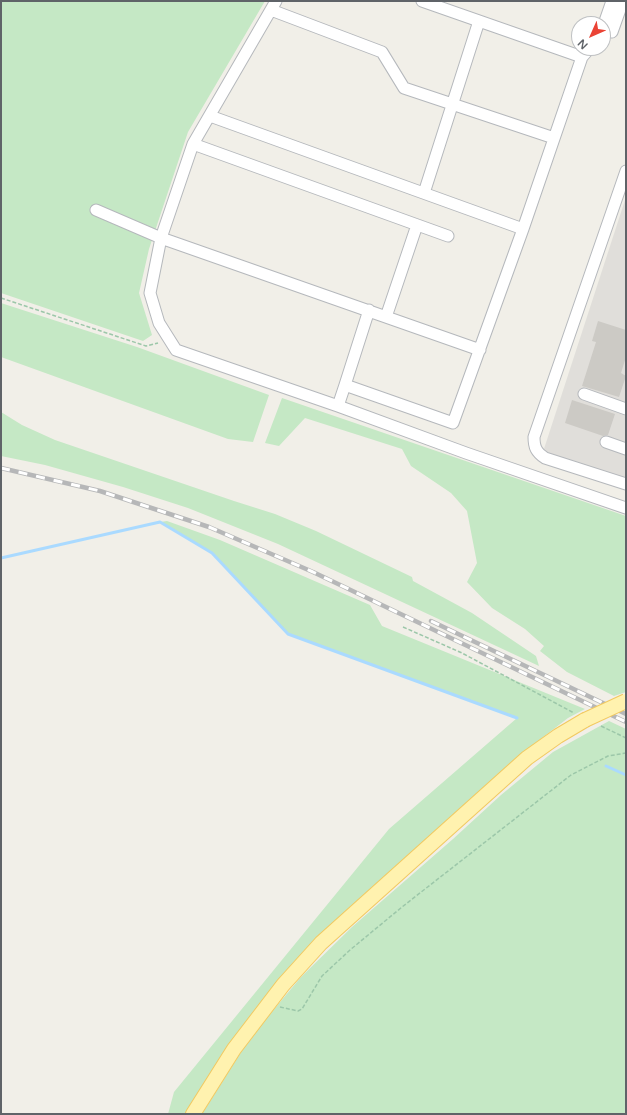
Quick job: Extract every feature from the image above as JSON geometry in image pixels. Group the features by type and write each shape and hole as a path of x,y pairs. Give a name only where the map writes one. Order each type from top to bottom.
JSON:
{"main road":[{"path":"193,1114 234,1049 283,985 322,943 527,758 558,736 580,716 626,701"}],"street":[{"path":"345,385 453,422 523,229 582,58 422,1"},
{"path":"609,16 612,1"},
{"path":"611,22 623,1"},
{"path":"554,138 404,88 382,52 273,5 194,144 161,238 150,293 159,323 176,350 626,508"},
{"path":"424,193 479,21"},
{"path":"210,116 523,229"},
{"path":"194,144 448,236"},
{"path":"626,172 534,442 538,454 544,458 626,484"},
{"path":"96,210 161,238 480,350"},
{"path":"386,317 417,225"},
{"path":"338,406 369,310"},
{"path":"584,394 626,409"},
{"path":"606,442 626,449"}],"path":[{"path":"1,298 146,346 170,340"},
{"path":"403,627 462,654 580,716"},
{"path":"600,726 626,738"},
{"path":"268,1005 298,1011 302,1009 322,976 350,950 408,903 571,775 608,756 626,753"}],"shaded area":[{"path":"626,197 626,480 543,452"}],"green space":[{"path":"1,1 265,1 188,132 149,249 139,293 152,335 143,341 1,293"},
{"path":"1,303 137,347 269,395 253,442 228,439 1,357"},
{"path":"282,398 626,516 626,692 614,696 567,672 540,651 544,646 525,629 492,608 467,582 477,563 467,511 451,493 411,466 402,449 305,418 279,446 265,443"},
{"path":"1,412 22,425 55,440 275,514 316,531 412,577 413,581 472,613 536,656 539,666 278,544 188,508 123,487 45,465 1,456"},
{"path":"167,521 220,540 370,605 382,626 585,709 568,718 520,755 359,899 312,944 186,1114 168,1114 174,1092 389,829 517,718 289,634 212,553 160,522"},
{"path":"609,721 626,729 626,1114 202,1114 241,1052 265,1020 301,977 352,927 501,795 553,752"}],"building":[{"path":"598,321 626,330 626,357 621,373 626,376 619,397 582,386 596,342 592,341"},
{"path":"572,400 615,414 608,435 603,436 565,423"}],"waterway":[{"path":"1,558 160,522 212,553 288,634 517,718"},
{"path":"606,766 626,775"}],"railway":[{"path":"1,468 100,491 209,527 313,572 626,722"},
{"path":"431,621 626,714"}]}
